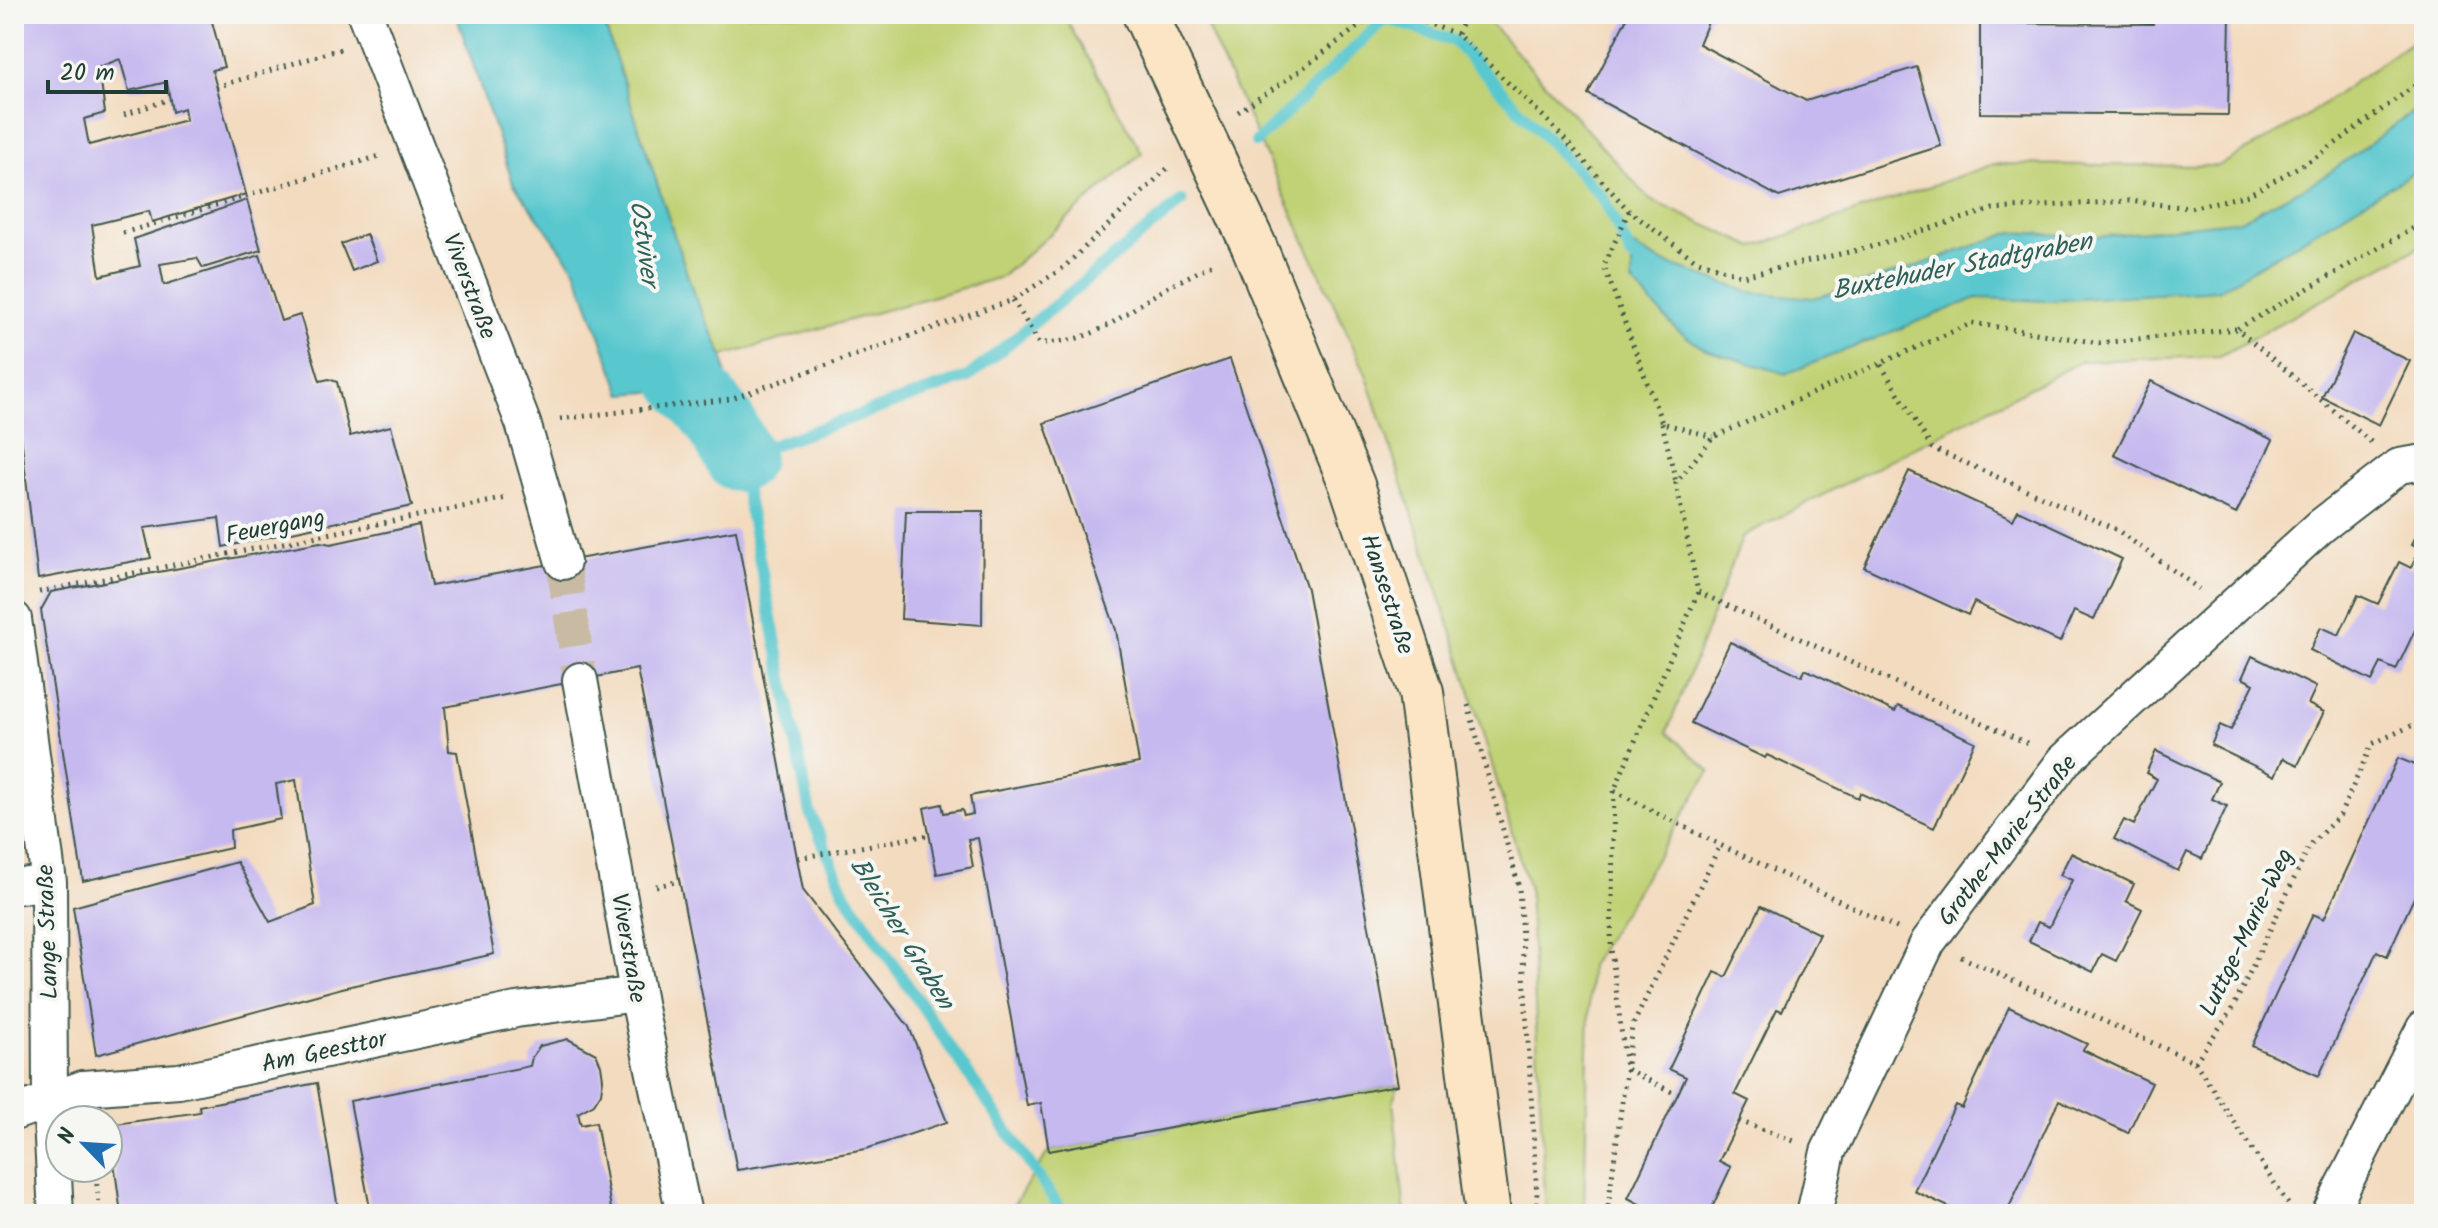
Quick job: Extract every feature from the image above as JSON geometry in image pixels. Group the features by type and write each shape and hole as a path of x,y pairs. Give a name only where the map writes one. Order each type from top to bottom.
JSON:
{"street":[{"name":"Hansestraße","path":"1145,14 1253,244 1352,485 1421,692 1488,1214"},
{"name":"Viverstraße","path":"370,27 523,423 563,562"},
{"name":"Grothe-Marie-Straße","path":"1814,1214 1828,1152 1928,942 2064,761 2321,526 2411,464"},
{"name":"Lange Straße","path":"22,606 49,882 50,1102 56,1214"},
{"name":"Viverstraße","path":"580,680 637,994 684,1214"},
{"path":"14,887 49,882"},
{"name":"Am Geesttor","path":"14,1113 83,1088 179,1081 516,1010 637,994"},
{"path":"2329,1214 2424,1028"}],"path":[{"path":"1238,112 1375,14"},
{"path":"1402,14 1457,34 1548,121 1629,211 1695,260 1743,276 1867,248 1993,209 2129,201 2190,208 2248,195 2318,156 2424,79"},
{"path":"1457,34 1466,14"},
{"path":"216,87 370,27"},
{"path":"124,115 170,99"},
{"path":"123,233 415,145"},
{"path":"523,423 730,399 1013,300 1063,268 1172,164"},
{"path":"1626,1069 1611,948 1614,791 1698,592 1662,423 1604,266 1629,211"},
{"path":"1676,483 1713,437 1972,323 2099,343 2237,329 2424,222"},
{"path":"1013,300 1039,343 1067,342 1095,334 1163,290 1253,244"},
{"path":"2237,329 2411,464"},
{"path":"1881,365 1932,448 2117,530 2230,610"},
{"path":"1662,423 1713,437"},
{"name":"Feuergang","path":"22,606 542,491"},
{"path":"1698,592 2064,761"},
{"name":"Luttge-Marie-Weg","path":"2195,1062 2232,1010 2310,845 2340,815 2372,744 2424,720"},
{"path":"1614,791 1720,845 2195,1062 2294,1214"},
{"path":"798,858 929,835"},
{"path":"1607,1214 1632,1027 1720,845"},
{"path":"1626,1069 1678,1095"},
{"path":"1739,1121 1828,1152"},
{"path":"97,1184 100,1214"}],"green space":[{"path":"601,14 1063,14 1142,153 1001,277 723,356 694,295"},
{"path":"1201,14 1478,14 1485,17 1650,200 1754,247 1994,164 2218,166 2299,121 2424,33 2424,244 2220,356 2082,361 1743,536 1667,732 1710,771 1590,966 1584,1214 1546,1214 1529,890 1464,670 1366,374"},
{"path":"1398,1085 1393,1102 1405,1214 1015,1214 1011,1209 1049,1151"}],"water":[{"path":"456,14 601,14 694,295 723,356 726,375 715,387 622,394 575,269 513,183"},
{"path":"2424,104 2424,166 2219,290 2047,301 1977,298 1786,374 1706,350 1677,330 1632,282 1632,246 1662,262 1749,292 1814,298 2013,232 2096,237 2240,220 2319,180"}],"building":[{"path":"14,14 210,14 224,67 212,70 246,194 152,222 149,211 92,225 100,276 140,266 134,239 247,200 261,250 203,268 197,258 160,264 164,285 260,255 281,321 300,315 320,381 329,379 337,382 350,436 391,426 412,506 223,547 219,518 144,528 151,558 38,579 14,377","holes":["120,59 129,91 167,82 172,112 184,108 186,120 89,145 84,119 105,113 99,67"]},
{"path":"1629,14 1714,14 1699,44 1806,101 1917,67 1941,146 1779,197 1588,94"},
{"path":"2153,14 2230,14 2228,115 1980,113 1980,23 2153,24"},
{"path":"366,234 377,261 352,271 341,244"},
{"path":"2353,333 2410,361 2379,425 2322,397"},
{"path":"1230,359 1307,589 1398,1085 1049,1151 1041,1103 1027,1106 978,838 968,839 973,867 937,874 924,808 942,804 944,813 962,810 964,816 973,814 970,796 1139,763 1116,630 1044,423"},
{"path":"2151,381 2273,440 2236,514 2114,455"},
{"path":"1909,471 2013,520 2018,510 2122,559 2094,620 2074,611 2060,642 1974,602 1968,615 1864,567"},
{"path":"906,511 983,511 982,625 901,619"},
{"path":"2422,524 2424,632 2416,628 2396,670 2381,663 2372,681 2310,650 2321,627 2339,635 2358,595 2378,604 2399,562 2411,568 2420,548 2412,544"},
{"path":"419,525 431,586 736,530 803,890 909,1027 947,1122 866,1149 737,1170 637,669 445,707 449,751 457,752 494,954 342,988 96,1055 73,907 237,862 270,922 315,905 296,780 276,784 281,819 230,830 231,848 83,881 41,610 51,592 320,542 331,544"},
{"path":"1730,642 1802,676 1805,669 1895,712 1898,706 1975,742 1934,828 1860,793 1858,798 1767,755 1765,758 1691,723"},
{"path":"2252,656 2316,687 2308,704 2324,712 2298,765 2283,758 2275,776 2211,745 2220,725 2231,730 2254,684 2242,678"},
{"path":"2424,744 2424,876 2387,956 2377,951 2319,1076 2252,1046 2313,914 2324,919 2398,758 2415,765"},
{"path":"2156,751 2220,782 2212,799 2227,806 2202,859 2187,852 2178,871 2114,839 2124,820 2134,825 2157,779 2146,773"},
{"path":"2071,853 2134,884 2126,901 2142,909 2116,961 2102,954 2093,972 2029,941 2038,922 2049,927 2072,880 2060,875"},
{"path":"1761,906 1819,934 1782,1011 1777,1009 1735,1094 1749,1101 1719,1161 1731,1167 1709,1214 1658,1214 1628,1198 1686,1077 1669,1069 1715,972 1726,977"},
{"path":"2009,1007 2087,1044 2083,1050 2152,1083 2128,1133 2059,1100 2006,1214 1964,1214 1914,1191 1955,1105 1962,1108"},
{"path":"568,1039 596,1054 601,1065 601,1093 594,1104 578,1113 581,1125 596,1122 612,1214 371,1214 350,1101 530,1066 540,1046"},
{"path":"317,1083 339,1214 121,1214 117,1184 124,1184 124,1123 200,1112 199,1106"}],"waterway":[{"name":"Buxtehuder Stadtgraben","path":"1256,142 1386,18 1454,41 1603,198 1632,257 1646,264"},
{"name":"Bleicher Graben","path":"1064,1214 844,892 810,813 739,457 968,377 1182,201"},
{"name":"Ostviver","path":"653,303 679,371 720,422 739,457"}],"tunnel":[{"path":"563,562 580,680"}]}
